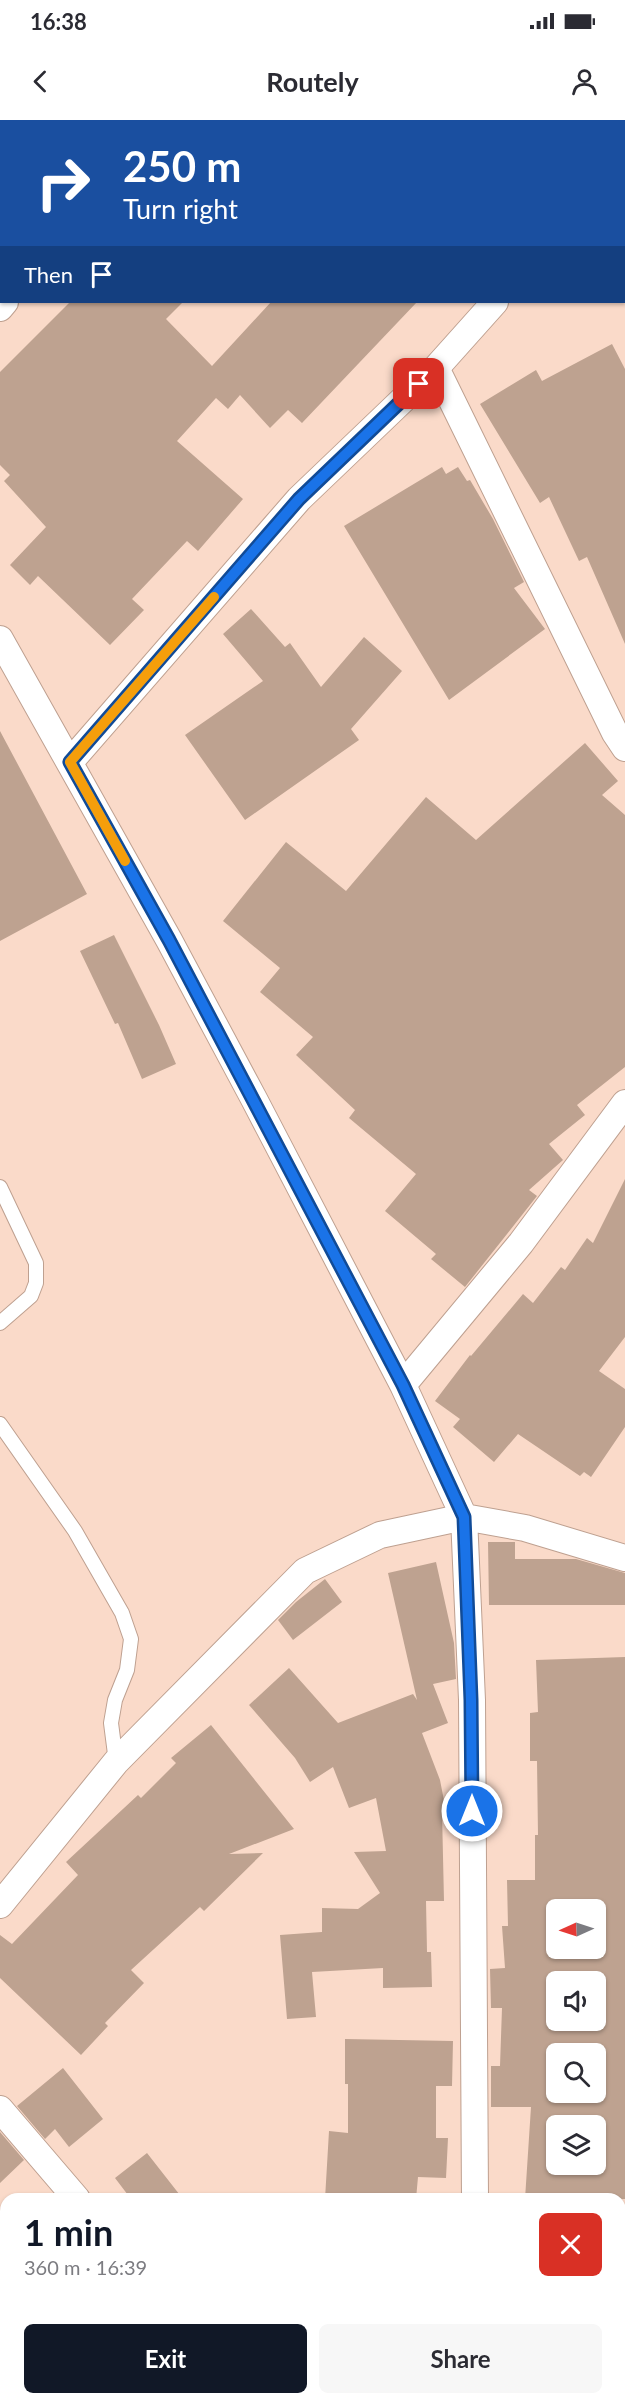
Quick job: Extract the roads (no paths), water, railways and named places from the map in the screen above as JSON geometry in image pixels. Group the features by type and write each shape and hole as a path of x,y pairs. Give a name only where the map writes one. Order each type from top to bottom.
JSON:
{"street":[{"path":"70,762 299,499 436,368 494,303"},
{"path":"436,368 625,748"},
{"path":"0,639 169,940 403,1385 464,1517 471,1700 475,2193"},
{"path":"403,1385 521,1243 625,1103"},
{"path":"0,1905 116,1762 305,1571 380,1535 464,1517 525,1528 625,1558"},
{"path":"0,2109 71,2193"}],"lane":[{"path":"0,1187 36,1263 36,1282 31,1296 0,1323"},
{"path":"0,1424 75,1532 122,1613 130,1639 127,1670 115,1700 111,1724 116,1762"}]}
